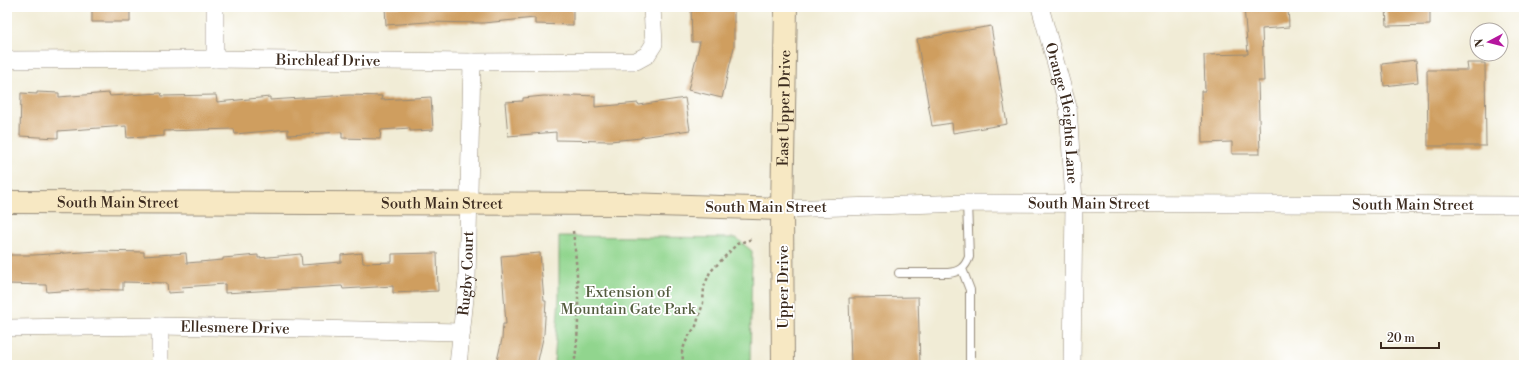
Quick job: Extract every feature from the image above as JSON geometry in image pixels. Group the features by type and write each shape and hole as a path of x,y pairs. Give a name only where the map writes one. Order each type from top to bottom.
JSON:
{"main road":[{"name":"East Upper Drive","path":"782,209 786,7"},
{"name":"South Main Street","path":"7,202 626,204 782,209"},
{"name":"Upper Drive","path":"782,209 783,365"}],"street":[{"path":"214,59 215,7"},
{"name":"Birchleaf Drive","path":"7,60 214,59 472,62 636,61 647,55 654,44 652,7"},
{"name":"Orange Heights Lane","path":"1040,7 1068,107 1074,202 1072,365"},
{"name":"Rugby Court","path":"458,365 467,279 472,62"},
{"name":"South Main Street","path":"782,209 967,203 1074,202 1524,205"},
{"path":"160,326 160,365"},
{"name":"Ellesmere Drive","path":"7,328 160,326 462,332"}],"lane":[{"path":"899,273 948,273 962,269 969,257 967,203"},
{"path":"962,269 970,290 970,365"}],"path":[{"path":"573,231 576,260 578,343 574,365"},
{"path":"685,365 682,351 688,337 696,326 703,303 704,287 710,272 738,244 752,239"}],"green space":[{"name":"Extension of Mountain Gate Park","path":"559,236 736,238 752,251 750,365 554,365 559,298"}],"building":[{"path":"92,7 130,7 130,22 92,22"},
{"path":"385,7 573,7 573,25 535,24 535,18 483,23 427,22 386,25"},
{"path":"691,7 734,7 734,47 722,98 688,90 700,42 692,42"},
{"path":"1244,7 1288,7 1289,27 1262,29 1264,81 1258,81 1260,154 1232,154 1232,142 1202,143 1201,91 1205,91 1204,55 1248,54"},
{"path":"1386,7 1430,7 1430,25 1387,26"},
{"path":"991,26 1007,124 953,133 952,123 932,126 917,39"},
{"path":"1416,60 1418,82 1384,86 1382,64"},
{"path":"1467,63 1485,63 1486,146 1428,146 1427,70 1468,70"},
{"path":"37,92 59,93 59,97 109,93 110,96 161,93 162,96 216,95 217,102 270,97 270,100 349,95 382,96 381,100 431,97 433,130 410,131 410,128 381,130 380,139 342,138 342,132 288,135 288,129 235,134 234,129 164,131 164,136 127,138 126,126 58,131 58,138 20,136 21,93 37,94"},
{"path":"574,95 595,96 595,107 638,103 639,105 685,98 690,130 641,138 610,141 556,140 556,132 508,136 505,102 523,101 523,98 544,96 573,97"},
{"path":"98,251 144,252 144,256 186,253 187,263 258,255 258,258 301,254 302,265 341,262 341,255 362,253 363,263 392,262 392,254 437,253 438,291 393,293 393,286 343,289 342,286 225,293 225,284 182,287 183,292 168,293 167,283 123,282 123,290 88,289 47,292 46,285 7,284 7,255"},
{"path":"540,253 544,301 546,301 544,334 537,365 496,365 502,339 503,324 506,324 501,256"},
{"path":"918,297 920,365 851,365 849,298"}]}
